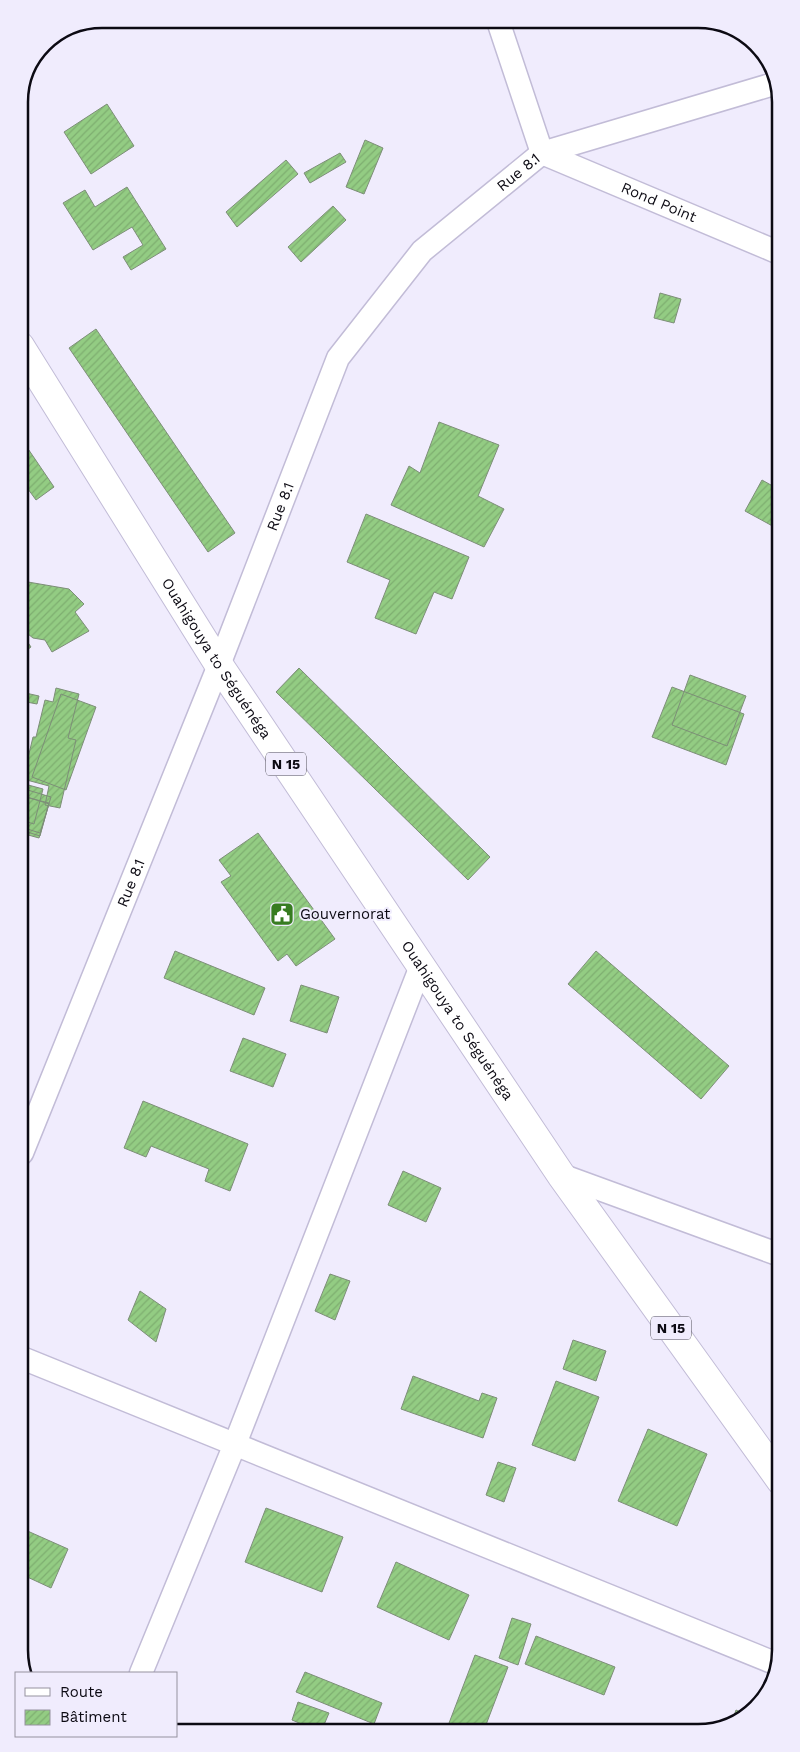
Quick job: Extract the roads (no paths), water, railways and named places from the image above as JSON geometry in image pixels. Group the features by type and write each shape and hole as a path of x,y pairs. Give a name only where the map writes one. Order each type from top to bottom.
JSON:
{"main road":[{"name":"Ouahigouya to Séguénéga","path":"28,358 220,665 561,1175 772,1468"}],"street":[{"path":"500,28 542,153"},
{"name":"Rue 8.1","path":"27,1140 220,665 338,358 422,251 542,153 771,85"},
{"name":"Rond Point","path":"542,153 772,250"},
{"path":"141,1672 235,1444 421,966"},
{"path":"561,1175 772,1252"},
{"path":"27,1360 771,1662"}],"place":[{"name":"Gouvernorat","path":"282,914"}]}
